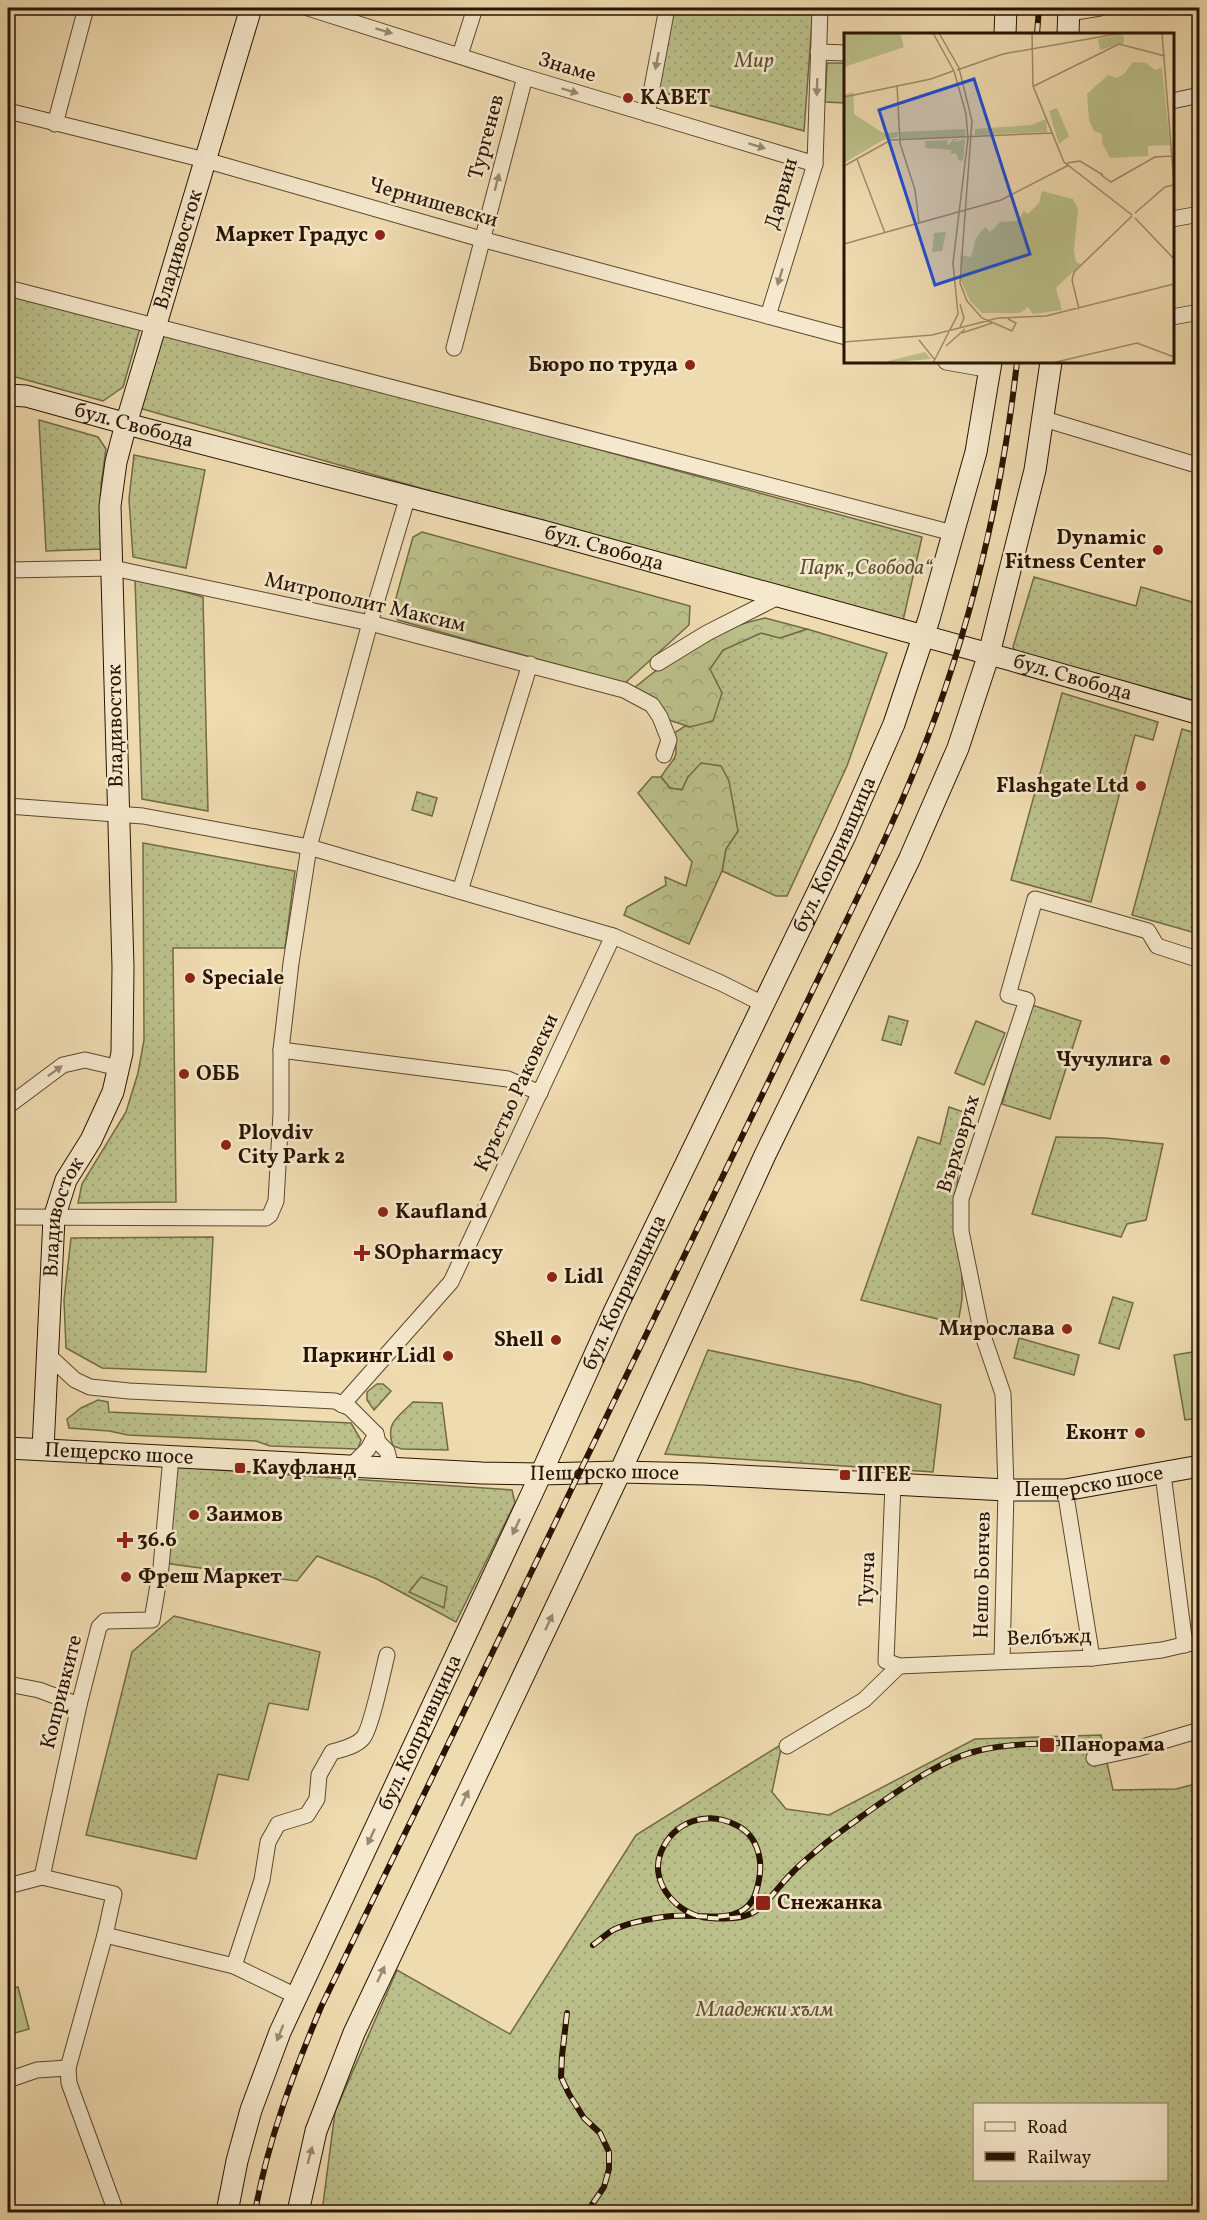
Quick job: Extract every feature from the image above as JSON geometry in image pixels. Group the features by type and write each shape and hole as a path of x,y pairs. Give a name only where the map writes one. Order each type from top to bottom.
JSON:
{"main road":[{"name":"Владивосток","path":"43,1449 54,1218 66,1180 91,1140 113,1092 122,1053 123,967 110,506 116,462 154,326 251,8"},
{"path":"1005,33 1006,8"},
{"path":"1068,33 1069,10"},
{"path":"298,2212 316,2131 354,2032 620,1472 765,1155 932,810 958,748 989,654 1035,470 1051,363"},
{"name":"бул. Копривщица","path":"227,2212 237,2161 251,2110 296,1996 615,1311 763,1004 894,724 924,637 976,452 991,366"},
{"name":"бул. Свобода","path":"8,395 26,396 408,496 989,654 1200,714"},
{"name":"Пещерско шосе","path":"8,1448 541,1474 620,1472 1006,1490 1065,1490 1200,1466"}],"street":[{"path":"55,124 87,8"},
{"name":"Знаме","path":"308,8 525,77 815,164"},
{"path":"460,55 475,8"},
{"path":"647,114 667,8"},
{"name":"Дарвин","path":"768,316 815,164 820,8"},
{"path":"1069,10 1100,8"},
{"path":"818,52 844,53"},
{"name":"Тургенев","path":"454,348 525,77"},
{"path":"1174,101 1200,95"},
{"name":"Чернишевски","path":"8,111 205,160 481,239 844,336"},
{"path":"1174,219 1200,214"},
{"path":"8,288 954,533"},
{"path":"1174,317 1200,312"},
{"path":"957,363 991,366"},
{"path":"1044,419 1200,466"},
{"path":"8,1217 266,1218 272,1211 276,1201 281,1113 281,1050 291,963 309,847 370,623 408,496"},
{"name":"Митрополит Максим","path":"8,570 113,568 370,623 624,690 652,705 660,717 669,740 664,755"},
{"path":"658,663 707,633 778,597"},
{"path":"460,891 530,664"},
{"path":"8,806 143,816 309,847 613,936 763,1004"},
{"name":"Върховръх","path":"1006,1490 1003,1394 981,1330 961,1231 961,1200 1027,1000 1008,994 1035,899 1148,931 1157,946 1200,960"},
{"name":"Кръстьо Раковски","path":"342,1405 451,1282 613,936"},
{"path":"281,1050 508,1079 540,1093"},
{"path":"8,1106 63,1065 85,1060 119,1068"},
{"path":"48,1355 75,1380 90,1387 335,1401 350,1408 376,1434 378,1442 387,1451 391,1467"},
{"path":"352,1465 368,1449 376,1434"},
{"name":"Копривките","path":"42,1877 79,1705 99,1627 105,1621 152,1620 160,1567 171,1456"},
{"path":"1163,1474 1192,1643"},
{"name":"Тулча","path":"892,1484 886,1661 899,1666"},
{"name":"Нешо Бончев","path":"1002,1661 1006,1490"},
{"path":"1065,1490 1092,1658"},
{"name":"Велбъжд","path":"899,1666 1092,1658 1162,1650 1192,1643"},
{"path":"234,1966 262,1880 267,1842 278,1824 307,1815 317,1799 319,1775 332,1752 347,1748 363,1738 371,1717 387,1655"},
{"path":"787,1746 864,1700 899,1666"},
{"path":"8,1684 39,1690 79,1705"},
{"path":"1094,1758 1136,1749 1200,1730"},
{"path":"8,1886 42,1877 114,1894 68,2068 69,2083 116,2212"},
{"path":"105,1935 234,1966 296,1996"},
{"path":"8,2080 37,2070 68,2068"}],"green space":[{"name":"Мир","path":"672,8 813,8 804,131 657,91"},
{"path":"827,63 844,63 844,103 825,102"},
{"path":"8,293 140,328 123,387 103,401 8,375"},
{"name":"Парк „Свобода“","path":"160,331 922,537 902,625 139,408"},
{"path":"39,420 98,437 106,449 101,485 101,549 46,551"},
{"path":"134,455 205,470 186,568 133,557 129,499"},
{"path":"422,532 690,606 689,625 624,684 398,620 392,612 413,537"},
{"path":"1034,577 1136,606 1141,587 1199,604 1199,702 1015,651 1013,647"},
{"path":"135,578 203,597 208,811 142,799"},
{"path":"765,618 807,629 780,638 761,633 723,650 710,669 722,693 713,721 690,727 669,720 634,688 663,665 695,645 729,629"},
{"path":"807,629 887,653 847,766 787,896 776,896 722,871 726,849 738,831 733,810 688,777 682,790 670,788 661,777 675,758 674,733 685,726 690,727 722,693 709,669 723,650 761,633 780,638"},
{"path":"1062,693 1158,722 1153,740 1135,735 1091,902 1011,880"},
{"path":"1182,729 1199,734 1199,934 1132,915"},
{"path":"701,763 721,766 729,781 738,831 726,849 722,871 689,944 624,915 627,907 666,885 665,877 686,886 692,862 638,793 652,777 661,777 670,788 682,790 688,777"},
{"path":"417,792 437,798 432,816 412,810"},
{"path":"143,843 295,871 285,948 173,948 176,1202 78,1203 82,1184 126,1112 138,1073 144,1040"},
{"path":"1032,1005 1081,1021 1050,1119 1002,1104"},
{"path":"889,1016 908,1021 901,1045 882,1040"},
{"path":"976,1021 1005,1033 984,1085 955,1073"},
{"path":"949,1107 972,1115 958,1169 956,1210 962,1269 962,1299 958,1324 861,1300 918,1137 940,1144"},
{"path":"1056,1137 1106,1138 1163,1144 1146,1220 1127,1224 1121,1237 1032,1214"},
{"path":"213,1237 206,1372 102,1368 66,1348 64,1300 71,1238"},
{"path":"1113,1297 1133,1303 1119,1349 1099,1343"},
{"path":"1019,1338 1079,1355 1074,1375 1014,1358"},
{"path":"708,1350 859,1382 941,1405 933,1472 665,1454"},
{"path":"1199,1351 1199,1418 1185,1420 1174,1355"},
{"path":"377,1384 383,1384 391,1391 374,1410 367,1400 367,1392"},
{"path":"98,1400 108,1402 109,1412 351,1423 361,1440 358,1449 270,1446 256,1441 128,1435 69,1428 67,1419 81,1408"},
{"path":"413,1402 442,1403 448,1450 402,1449 393,1446 390,1432 394,1421"},
{"path":"175,1467 512,1490 515,1503 456,1622 377,1579 317,1556 297,1581 164,1563"},
{"path":"421,1577 447,1587 444,1608 409,1592"},
{"path":"174,1616 320,1652 308,1710 269,1703 248,1780 218,1774 196,1859 86,1835 132,1652"},
{"name":"Младежки хълм","path":"1101,1735 1113,1790 1176,1789 1199,1783 1199,2212 322,2212 335,2112 397,1970 510,2034 636,1835 782,1744 772,1792 786,1809 829,1815 975,1739"},
{"path":"18,1987 29,2029 8,2035 8,1990"}],"railway":[{"path":"1037,33 1039,8"},
{"path":"255,2212 260,2185 282,2108 321,2007 890,829 914,772 950,673 976,585 996,496 1017,363"},
{"path":"593,1945 615,1929 635,1922 672,1916 695,1916 708,1917 732,1915 742,1911 750,1903 756,1892 760,1869 759,1855 753,1840 746,1831 725,1821 714,1819 692,1821 674,1833 661,1852 658,1864 663,1886 677,1905 687,1912 698,1916 710,1918 741,1917 761,1907 799,1866 837,1834 904,1787 951,1760 981,1750 1008,1746 1094,1742"},
{"path":"567,2013 561,2077 584,2118 600,2133 609,2152 609,2169 604,2187 587,2212"}],"place":[{"name":"KABET","path":"628,98"},
{"name":"Маркет Градус","path":"380,235"},
{"name":"Бюро по труда","path":"690,365"},
{"name":"Dynamic Fitness Center","path":"1158,550"},
{"name":"Flashgate Ltd","path":"1141,786"},
{"name":"Speciale","path":"190,978"},
{"name":"Чучулига","path":"1165,1060"},
{"name":"ОББ","path":"184,1074"},
{"name":"Plovdiv City Park 2","path":"226,1145"},
{"name":"Kaufland","path":"383,1212"},
{"name":"SOpharmacy","path":"362,1253"},
{"name":"Lidl","path":"552,1277"},
{"name":"Мирослава","path":"1067,1329"},
{"name":"Shell","path":"556,1340"},
{"name":"Паркинг Lidl","path":"448,1356"},
{"name":"Еконт","path":"1140,1433"},
{"name":"Кауфланд","path":"240,1468"},
{"name":"ПГЕЕ","path":"845,1475"},
{"name":"Заимов","path":"194,1515"},
{"name":"36.6","path":"125,1540"},
{"name":"Фреш Маркет","path":"126,1577"},
{"name":"Панорама","path":"1047,1745"},
{"name":"Снежанка","path":"763,1903"}]}
